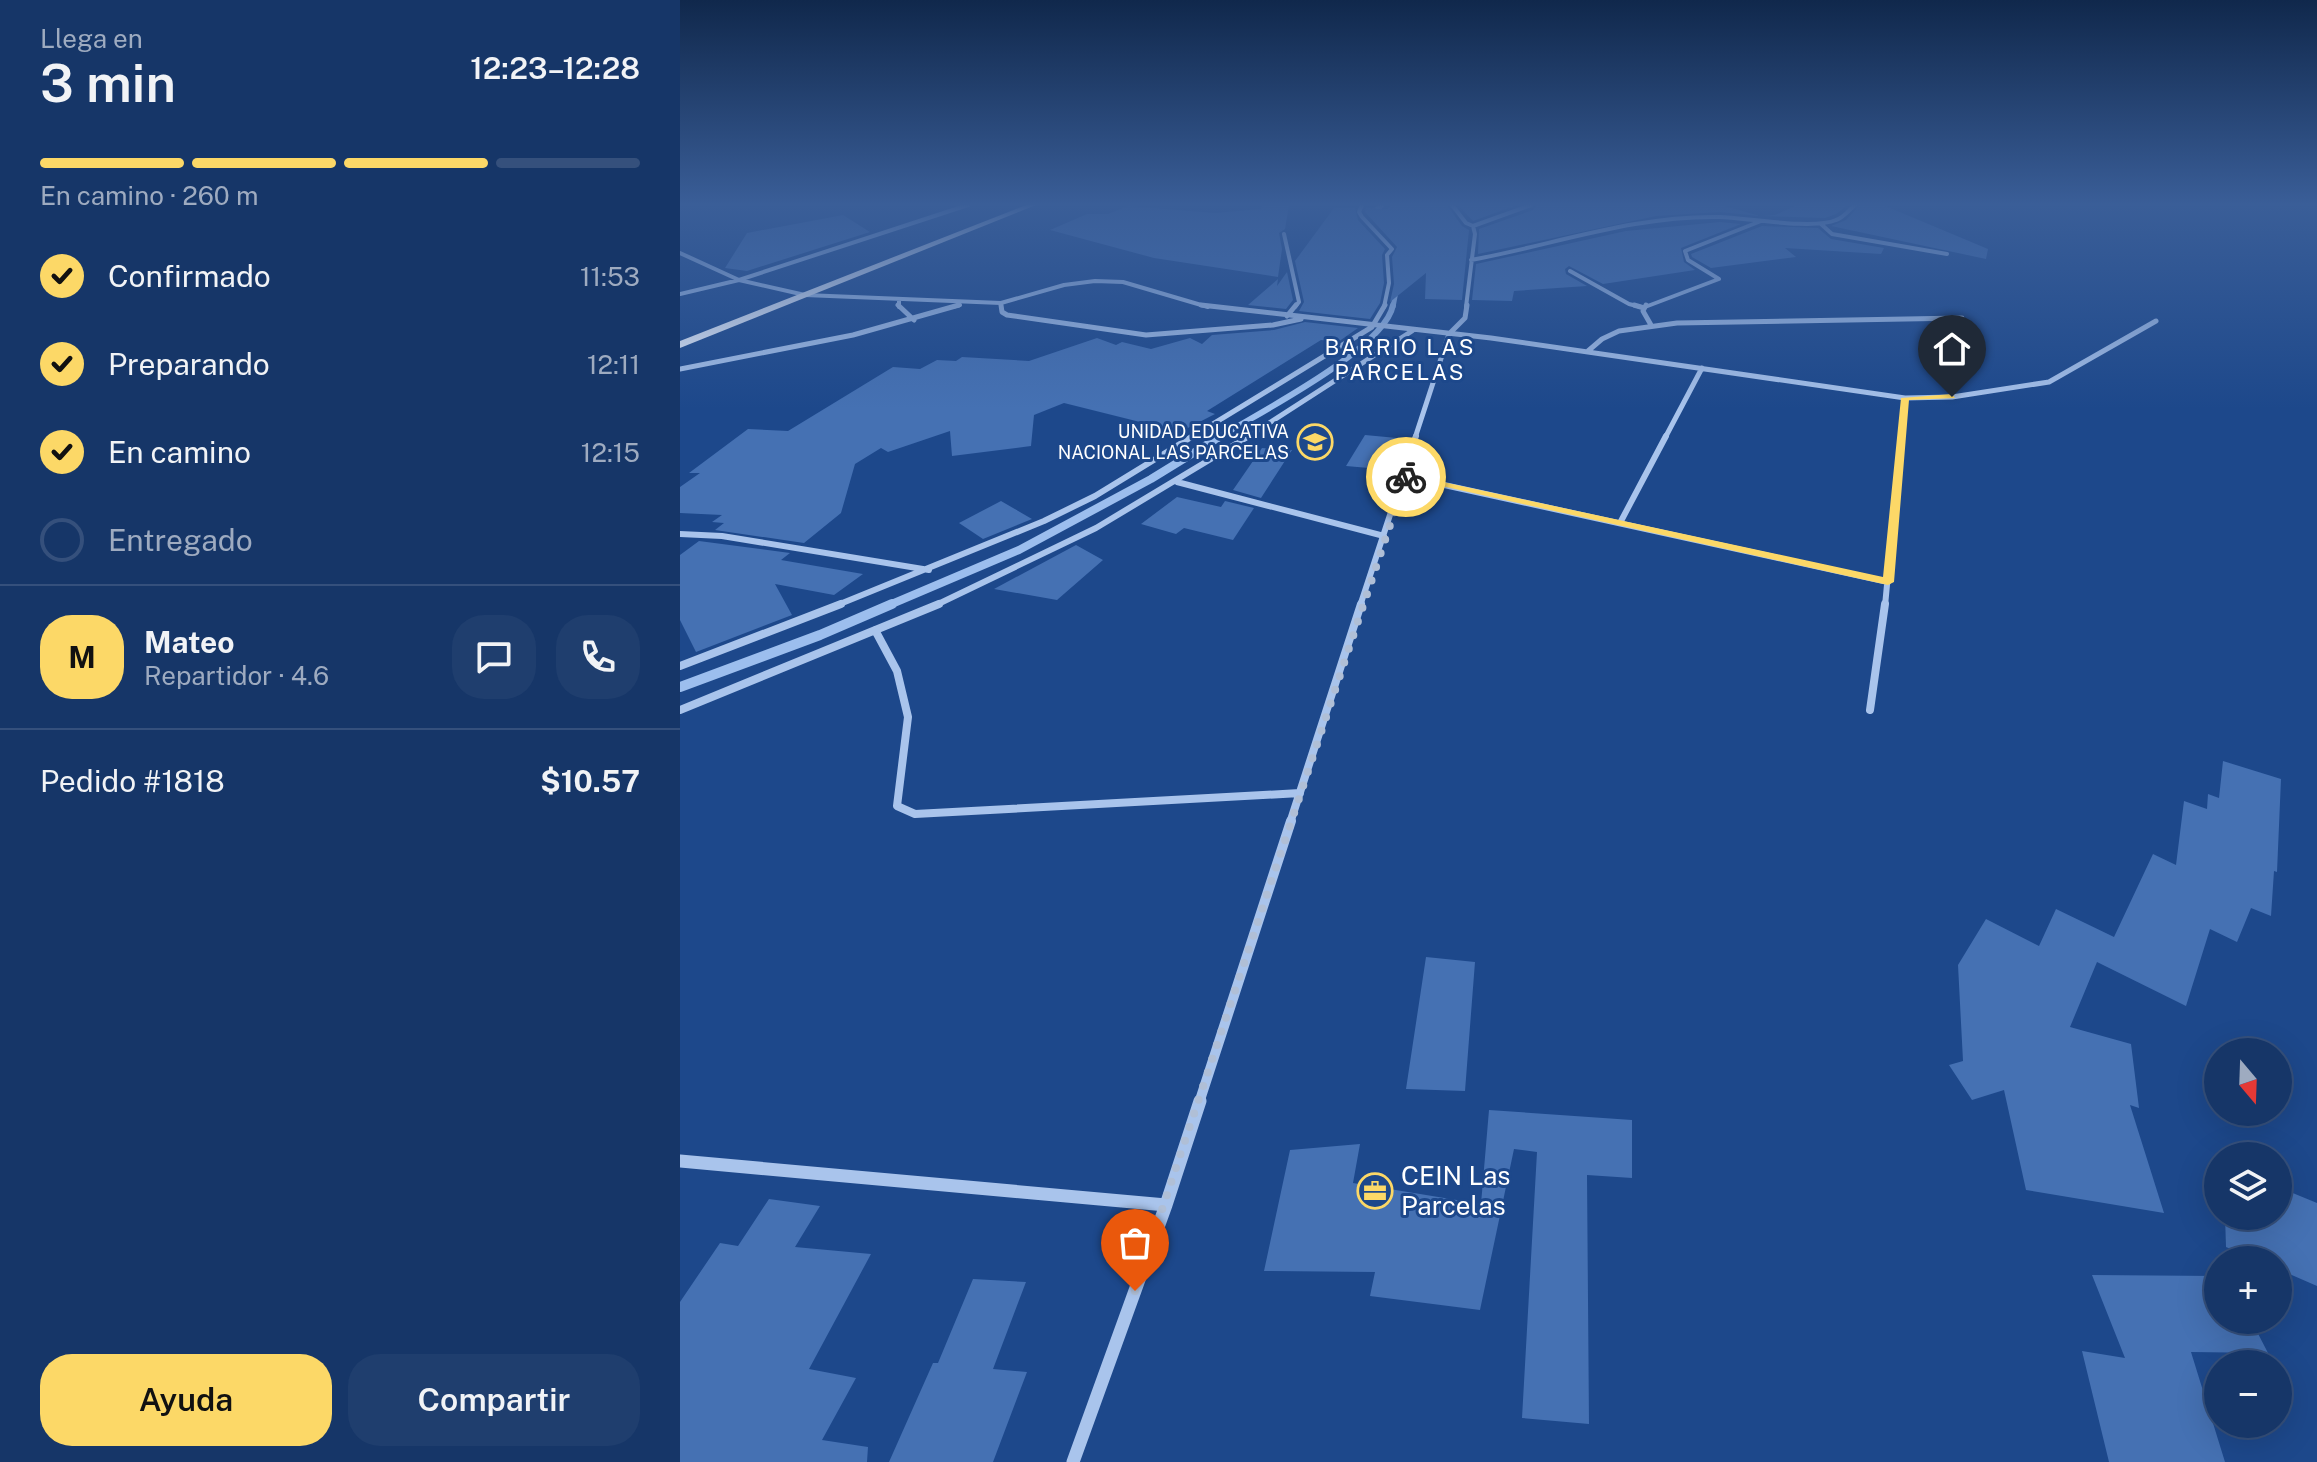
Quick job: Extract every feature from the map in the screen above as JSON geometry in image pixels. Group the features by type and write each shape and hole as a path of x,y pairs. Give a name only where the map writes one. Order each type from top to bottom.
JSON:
{"main road":[{"path":"680,334 834,273"},
{"path":"680,345 860,273"}],"street":[{"path":"724,273 739,280 805,295 964,303 1001,303 1064,285 1095,281 1123,282 1214,309 1588,351 1905,398 1952,397 2049,382 2156,321"},
{"path":"680,294 760,273"},
{"path":"1287,316 1299,302 1293,273"},
{"path":"680,666 1011,537 1095,496 1372,327 1378,320 1392,281 1391,273"},
{"path":"1073,1462 1166,1205 1449,334 1465,318 1470,273"},
{"path":"1574,273 1629,304 1644,308"},
{"path":"1644,308 1650,302 1719,279 1710,273"},
{"path":"899,301 898,306 914,320"},
{"path":"680,369 747,358 914,320 964,303"},
{"path":"1001,303 1002,312 1007,315 1146,335 1273,325 1305,318"},
{"path":"1644,308 1651,325"},
{"path":"1588,351 1602,339 1619,331 1651,325 1962,318"},
{"path":"680,710 991,581 1098,527 1177,482 1412,331"},
{"path":"1620,523 1702,368"},
{"path":"1870,710 1888,582 1905,398"},
{"path":"1403,476 1888,582"},
{"path":"1177,482 1384,536"},
{"path":"680,534 722,536 929,570"},
{"path":"875,630 897,671 908,717 897,806 915,814 1300,793"},
{"path":"680,1161 1166,1205"}],"building":[{"path":"1253,273 1279,273 1278,277"},
{"path":"1287,273 1293,300 1286,309 1248,305 1278,279 1277,286"},
{"path":"1298,273 1383,273 1380,303 1370,319 1299,311 1304,302"},
{"path":"1393,273 1426,273 1390,302"},
{"path":"1426,273 1465,273 1462,300 1425,299"},
{"path":"1475,273 1566,273 1587,286 1514,291 1512,301 1472,300"},
{"path":"1583,273 1674,273 1603,284"},
{"path":"1305,322 1358,328 1338,342 1321,340 1207,411 1215,414 1180,432 1064,403 1034,415 1031,446 952,456 950,431 888,452 881,448 855,464 841,513 804,543 715,530 724,523 712,522 722,515 680,513 680,487 700,473 689,473 748,429 788,431 893,367 920,369 937,360 956,361 962,357 1029,361 1097,338 1116,345 1122,342 1151,349 1190,338 1202,344 1212,335 1274,330"},
{"path":"1365,435 1397,438 1380,469 1346,466"},
{"path":"1262,448 1292,450 1261,498 1233,490"},
{"path":"1177,497 1221,507 1225,501 1254,508 1233,540 1184,528 1176,534 1141,524"},
{"path":"1001,501 1032,519 983,539 959,523"},
{"path":"699,541 790,553 781,560 863,574 834,595 775,584 792,615 696,652 680,620 680,555"},
{"path":"1076,545 1103,560 1057,600 994,589"},
{"path":"2223,761 2281,779 2277,872 2274,871 2271,916 2251,908 2237,942 2210,929 2186,1006 2097,962 2070,1027 2131,1044 2139,1108 2130,1105 2164,1213 2026,1190 2004,1090 1972,1100 1949,1065 1963,1061 1958,965 1986,919 2039,946 2056,909 2114,937 2153,854 2176,865 2184,801 2207,809 2208,794 2219,798"},
{"path":"1426,957 1475,962 1465,1091 1406,1089"},
{"path":"1489,1110 1632,1120 1632,1178 1587,1175 1589,1424 1522,1418 1537,1152 1514,1149 1480,1310 1370,1296 1375,1272 1264,1271 1290,1150 1360,1144 1353,1183 1481,1204"},
{"path":"2292,1193 2317,1203 2317,1286 2292,1275 2292,1246 2226,1246 2225,1230 2292,1230"},
{"path":"769,1199 820,1206 795,1247 871,1254 809,1369 856,1378 822,1440 868,1447 867,1462 680,1462 680,1302 720,1243 738,1246"},
{"path":"2092,1275 2204,1276 2204,1334 2258,1334 2266,1350 2191,1352 2204,1394 2204,1438 2218,1438 2225,1462 2109,1462 2082,1351 2125,1358"},
{"path":"973,1279 1026,1282 993,1369 1027,1372 993,1462 889,1462 933,1363 938,1363"}],"waterway":[{"path":"1393,307 1397,286"},
{"path":"1218,438 1345,360 1385,322 1393,305"},
{"path":"887,606 1019,550 1151,479 1221,436"},
{"path":"680,687 820,635 892,604"}],"way so far":[{"path":"1135,1291 1166,1205 1403,476 1406,477"}],"place":[{"name":"UNIDAD EDUCATIVA NACIONAL LAS PARCELAS","path":"1315,442"},
{"name":"CEIN Las Parcelas","path":"1375,1191"}],"district":[{"name":"BARRIO LAS PARCELAS","path":"1400,360"}],"route":[{"path":"1406,477 1888,582 1905,398 1952,397"}]}
